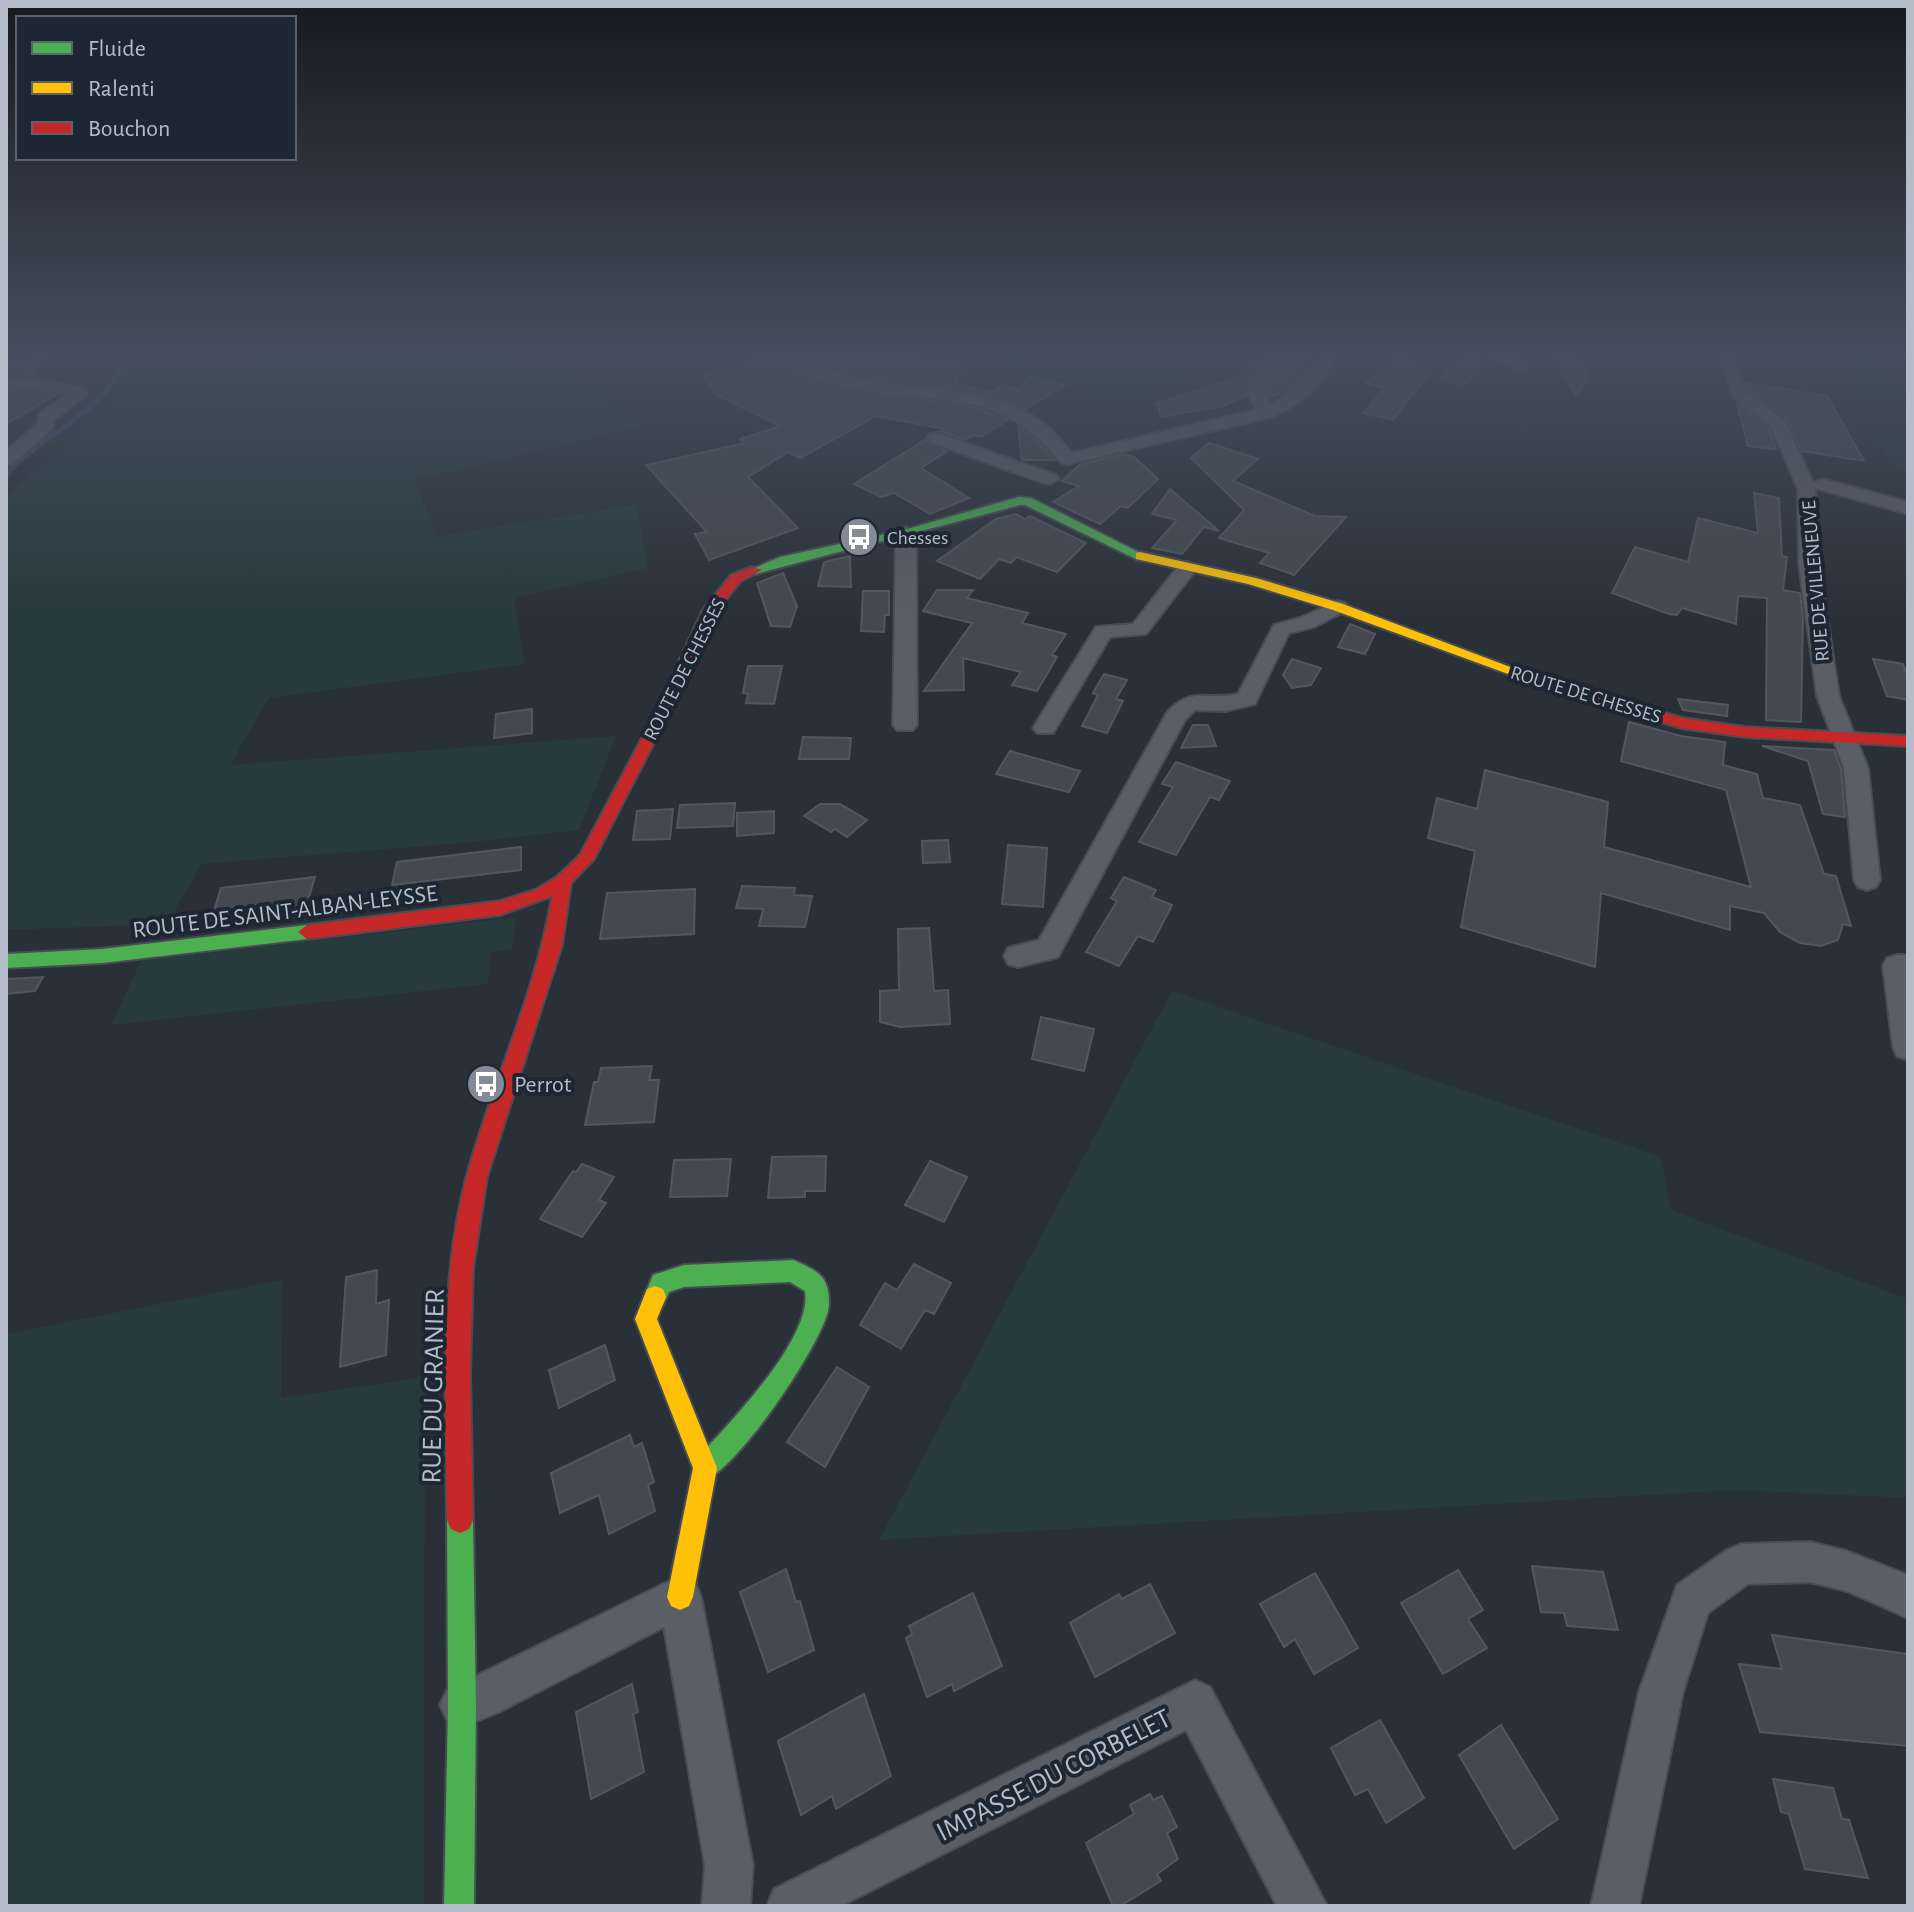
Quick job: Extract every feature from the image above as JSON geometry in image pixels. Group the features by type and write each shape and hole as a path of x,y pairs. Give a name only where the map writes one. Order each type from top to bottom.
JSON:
{"main road":[{"name":"ROUTE DE CHESSES","path":"563,881 586,859 657,723 710,610 725,588 751,571 784,560 906,533 1005,504 1027,501 1140,556 1251,581 1338,607 1565,690 1681,723 1745,732 1908,741"},
{"name":"ROUTE DE SAINT-ALBAN-LEYSSE","path":"6,961 102,956 500,908 541,895 563,881"},
{"name":"RUE DU GRANIER","path":"459,1906 462,1705 458,1374 462,1268 477,1177 553,945 563,881"},
{"path":"680,1597 705,1468 646,1319 661,1283 684,1276 793,1271 815,1285 817,1310 800,1343 733,1440 705,1468"}],"street":[{"path":"6,460 25,443"},
{"path":"951,443 1050,479"},
{"path":"1058,443 1068,459"},
{"path":"1027,501 1068,459 1136,443"},
{"name":"RUE DE VILLENEUVE","path":"1787,443 1807,489 1809,564 1821,655 1828,696 1856,768 1867,880"},
{"path":"1822,484 1908,508"},
{"path":"905,725 906,533"},
{"path":"1045,728 1103,631 1139,630 1187,568"},
{"path":"1018,956 1048,949 1176,716 1189,703 1225,704 1247,699 1281,629 1307,623 1338,607"},
{"path":"1908,966 1897,966 1908,1047"},
{"path":"1615,1906 1661,1692 1692,1600 1741,1564 1810,1562 1860,1575 1908,1597"},
{"path":"462,1705 496,1691 680,1597 729,1865 726,1906"},
{"name":"IMPASSE DU CORBELET","path":"791,1906 1195,1702 1303,1906"}],"green space":[{"path":"70,443 570,443 415,480 437,536 636,505 648,568 514,598 525,664 269,698 230,765 616,736 579,830 473,842 202,864 167,924 6,930 6,495"},
{"path":"1878,443 1908,444 1908,471 1895,469"},
{"path":"516,917 512,949 491,952 488,984 111,1025 141,961"},
{"path":"1172,991 1661,1157 1671,1210 1908,1299 1908,1498 1734,1490 879,1540"},
{"path":"282,1280 281,1398 425,1377 424,1906 6,1906 6,1334"}],"building":[{"path":"744,443 827,443 800,458 788,452 748,477 798,528 709,560 695,534 707,532 646,465"},
{"path":"920,443 931,443 947,451 921,468 969,498 930,514 894,493 881,497 854,484"},
{"path":"1020,443 1039,443 1056,460 1022,460"},
{"path":"1210,443 1258,459 1233,481 1315,516 1346,517 1294,575 1260,563 1269,553 1219,538 1244,510 1191,458"},
{"path":"1747,443 1774,443 1776,449 1748,446"},
{"path":"1798,443 1854,443 1864,461 1802,451"},
{"path":"1123,454 1134,457 1158,479 1128,508 1121,506 1100,524 1053,502 1079,486 1062,481 1079,465"},
{"path":"1170,489 1219,531 1204,527 1182,554 1152,548 1177,520 1152,514"},
{"path":"1754,493 1779,498 1782,556 1787,557 1783,590 1800,593 1803,619 1801,722 1766,720 1767,598 1738,596 1736,624 1682,608 1677,615 1669,614 1612,593 1635,547 1688,562 1698,518 1758,533"},
{"path":"1016,514 1025,519 1030,516 1086,543 1057,572 1016,557 1011,563 999,559 980,579 937,561 996,519"},
{"path":"850,556 851,587 818,586 824,562"},
{"path":"783,573 797,606 790,627 771,626 757,583"},
{"path":"937,590 973,590 967,598 1028,613 1022,623 1066,634 1052,655 1057,657 1037,691 1012,685 1021,672 963,658 964,690 924,691 972,623 923,611"},
{"path":"863,591 889,591 889,615 885,615 884,632 861,631"},
{"path":"1350,624 1375,634 1365,654 1338,647"},
{"path":"1292,659 1321,668 1311,685 1292,688 1283,675"},
{"path":"1873,659 1903,664 1908,678 1908,700 1887,696"},
{"path":"748,666 782,666 774,704 746,703 748,694 743,693"},
{"path":"1104,674 1127,680 1116,699 1123,701 1107,733 1082,726 1098,695 1093,693"},
{"path":"1678,699 1728,705 1727,716 1683,710"},
{"path":"532,709 532,733 494,738 496,714"},
{"path":"1629,722 1681,736 1725,742 1723,765 1757,774 1763,798 1800,805 1824,874 1836,876 1851,926 1843,924 1838,940 1821,946 1800,943 1780,932 1764,913 1730,906 1730,930 1601,893 1595,967 1461,927 1475,851 1428,838 1437,798 1477,809 1485,770 1608,802 1604,847 1751,887 1726,790 1621,761"},
{"path":"1193,725 1208,725 1216,746 1181,748"},
{"path":"803,737 851,738 849,759 799,759"},
{"path":"1762,746 1834,750 1841,769 1845,817 1823,814 1808,761"},
{"path":"1010,751 1080,771 1069,792 996,774"},
{"path":"1176,762 1230,781 1219,800 1210,797 1176,855 1139,842 1173,787 1162,784"},
{"path":"735,803 733,826 677,828 680,805"},
{"path":"820,804 840,804 867,820 847,837 835,829 831,832 804,816"},
{"path":"673,809 670,839 633,840 637,811"},
{"path":"774,811 774,833 737,836 737,813"},
{"path":"948,840 950,862 923,863 922,841"},
{"path":"1008,845 1047,848 1043,907 1002,904"},
{"path":"521,847 521,870 392,885 397,862"},
{"path":"315,877 306,907 211,920 221,888"},
{"path":"1124,877 1156,890 1152,897 1172,905 1153,942 1138,936 1119,966 1086,952 1117,901 1111,898"},
{"path":"742,886 795,888 794,895 812,896 805,927 759,926 763,909 736,908"},
{"path":"695,889 694,934 600,939 607,893"},
{"path":"929,928 934,991 948,990 950,1024 900,1027 880,1022 880,991 899,990 898,929"},
{"path":"43,977 35,991 6,994 6,979"},
{"path":"1041,1017 1094,1029 1084,1071 1032,1059"},
{"path":"652,1066 649,1080 659,1080 654,1122 585,1125 594,1082 598,1082 601,1068"},
{"path":"826,1156 825,1191 805,1191 805,1197 768,1198 772,1157"},
{"path":"731,1159 727,1196 670,1197 674,1160"},
{"path":"930,1161 967,1177 944,1222 905,1205"},
{"path":"582,1164 614,1177 599,1200 606,1203 582,1237 540,1219 573,1171 576,1172"},
{"path":"914,1264 951,1283 934,1314 925,1310 901,1349 860,1325 885,1283 897,1290"},
{"path":"377,1270 376,1304 389,1300 386,1355 340,1367 346,1277"},
{"path":"605,1345 615,1380 559,1408 549,1370"},
{"path":"837,1367 869,1387 825,1467 787,1442"},
{"path":"630,1435 634,1447 642,1443 654,1482 648,1485 655,1511 609,1534 599,1495 560,1513 551,1473"},
{"path":"1532,1566 1603,1572 1618,1630 1567,1626 1564,1613 1541,1612"},
{"path":"786,1569 796,1602 800,1601 814,1650 768,1672 740,1592"},
{"path":"1458,1570 1483,1610 1468,1619 1487,1648 1443,1674 1401,1603"},
{"path":"1315,1573 1358,1648 1314,1674 1295,1639 1284,1647 1260,1604"},
{"path":"1150,1584 1175,1633 1095,1677 1070,1623 1119,1594 1122,1599"},
{"path":"973,1593 1002,1666 954,1691 952,1684 927,1697 906,1638 912,1634 909,1626"},
{"path":"1772,1635 1908,1654 1908,1746 1760,1732 1739,1664 1782,1669"},
{"path":"632,1684 638,1712 633,1714 644,1772 591,1799 576,1712"},
{"path":"864,1694 891,1776 836,1809 832,1796 801,1815 778,1741"},
{"path":"1380,1720 1424,1798 1386,1823 1368,1789 1355,1795 1331,1748"},
{"path":"1501,1725 1558,1819 1514,1849 1459,1755"},
{"path":"1773,1779 1833,1788 1842,1819 1849,1820 1868,1878 1805,1869 1789,1814 1781,1812"},
{"path":"1150,1794 1153,1800 1162,1796 1177,1827 1167,1833 1178,1859 1157,1874 1161,1881 1120,1906 1113,1906 1086,1843 1134,1814 1130,1805"}],"waterway":[{"path":"6,475 41,443"}],"traffic: fast":[{"path":"756,570 784,560 906,533 1019,501 1027,501 1140,556"},
{"path":"6,961 102,956 307,932"},
{"path":"655,1297 661,1283 684,1276 793,1271 815,1285 817,1310 800,1349 769,1393 705,1468"},
{"path":"459,1906 462,1705 460,1520"}],"traffic: slow":[{"path":"1140,556 1251,581 1338,607 1535,679"},
{"path":"655,1297 646,1319 705,1468 680,1597"}],"traffic: jam":[{"path":"307,932 500,908 541,895 563,881 586,859 657,723 710,610 736,578 756,570"},
{"path":"1535,679 1681,723 1745,732 1908,741"},
{"path":"460,1520 458,1374 462,1268 477,1177 553,945 563,881"}],"place":[{"name":"Chesses","path":"859,537"},
{"name":"Perrot","path":"486,1084"}]}
